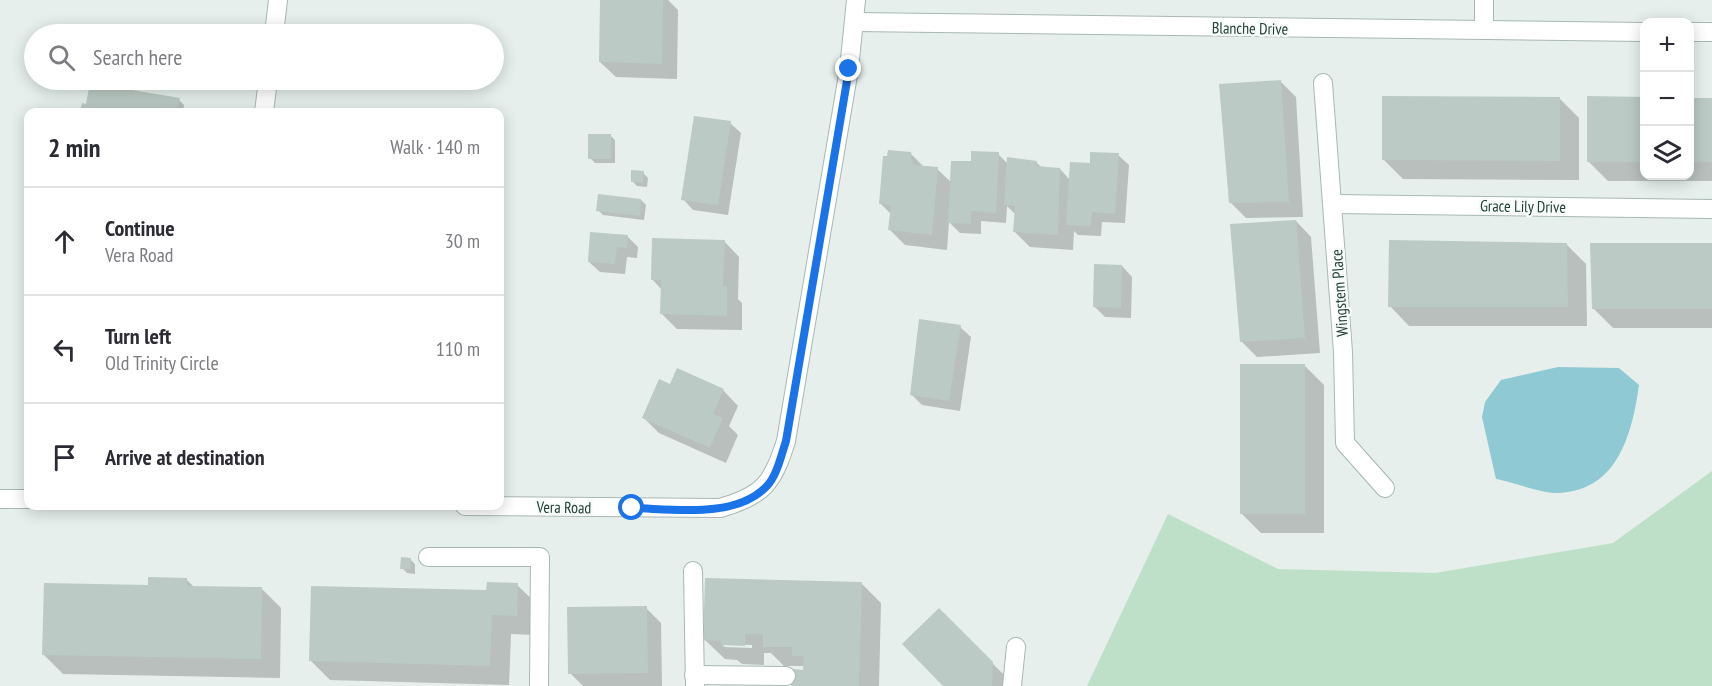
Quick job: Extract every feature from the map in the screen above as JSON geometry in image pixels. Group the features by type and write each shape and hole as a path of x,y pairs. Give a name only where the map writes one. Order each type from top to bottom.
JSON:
{"street":[{"path":"275,24 278,0"},
{"path":"855,21 856,0"},
{"path":"1484,0 1484,30"},
{"name":"Blanche Drive","path":"855,21 1640,32"},
{"name":"Vera Road","path":"504,506 720,508 746,501 766,487 779,465 786,441 855,21"},
{"path":"1694,32 1712,32"},
{"name":"Wingstem Place","path":"1323,82 1334,204 1343,352 1345,443 1385,488"},
{"path":"264,108 267,90"},
{"name":"Grace Lily Drive","path":"1334,204 1712,208"},
{"path":"0,499 24,499"},
{"path":"428,556 540,557 539,686"},
{"path":"693,571 694,680 786,675"},
{"path":"1012,686 1016,647"}],"green space":[{"path":"1712,471 1712,686 1087,686 1168,514 1278,569 1435,573 1613,543"}],"water":[{"path":"1558,367 1619,368 1639,385 1632,422 1618,456 1595,482 1579,490 1552,493 1496,479 1482,417 1485,402 1501,380"}],"building":[{"path":"600,0 663,0 662,64 599,62"},
{"path":"1281,80 1289,202 1229,203 1219,84"},
{"path":"89,90 132,90 180,98 178,108 81,108 82,103 86,104"},
{"path":"1382,96 1560,97 1560,161 1382,160"},
{"path":"1587,96 1640,97 1640,162 1587,162"},
{"path":"1694,98 1712,98 1712,162 1694,162"},
{"path":"694,116 731,121 718,205 681,200"},
{"path":"588,134 611,134 611,159 588,159"},
{"path":"888,150 911,152 913,165 938,167 932,235 888,230 891,205 879,204 883,156 887,156"},
{"path":"971,151 999,152 996,213 971,211 971,224 948,223 951,161 971,161"},
{"path":"1090,152 1119,153 1115,214 1092,212 1091,226 1066,225 1070,162 1090,163"},
{"path":"1007,157 1037,161 1036,166 1060,168 1058,235 1013,232 1015,206 1004,205"},
{"path":"631,170 644,171 643,182 631,182"},
{"path":"598,194 641,199 640,216 596,211"},
{"path":"1296,220 1305,338 1240,342 1230,224"},
{"path":"590,232 628,235 627,248 617,247 615,264 588,262"},
{"path":"652,238 725,240 723,286 727,286 727,316 660,314 661,280 651,280"},
{"path":"1389,240 1567,243 1568,307 1388,307"},
{"path":"1590,243 1712,243 1712,309 1592,309"},
{"path":"1094,264 1122,265 1121,308 1093,307"},
{"path":"919,319 961,325 949,401 910,395"},
{"path":"1240,364 1305,364 1305,514 1240,514"},
{"path":"677,368 724,389 713,414 723,418 710,448 642,418 659,379 670,384"},
{"path":"401,557 411,558 410,569 400,569"},
{"path":"148,577 187,578 187,586 262,587 261,659 42,655 44,583 148,585"},
{"path":"705,578 862,582 859,686 791,686 792,669 803,670 804,656 792,656 792,647 763,647 763,634 745,634 745,646 721,645 721,641 703,640"},
{"path":"487,582 518,583 517,616 492,615 490,666 309,661 311,586 486,590"},
{"path":"647,606 648,673 568,674 567,607"},
{"path":"939,608 993,662 992,686 943,686 902,644"}],"route":[{"path":"632,508 720,508 746,501 766,487 779,465 786,441 849,69"}]}
